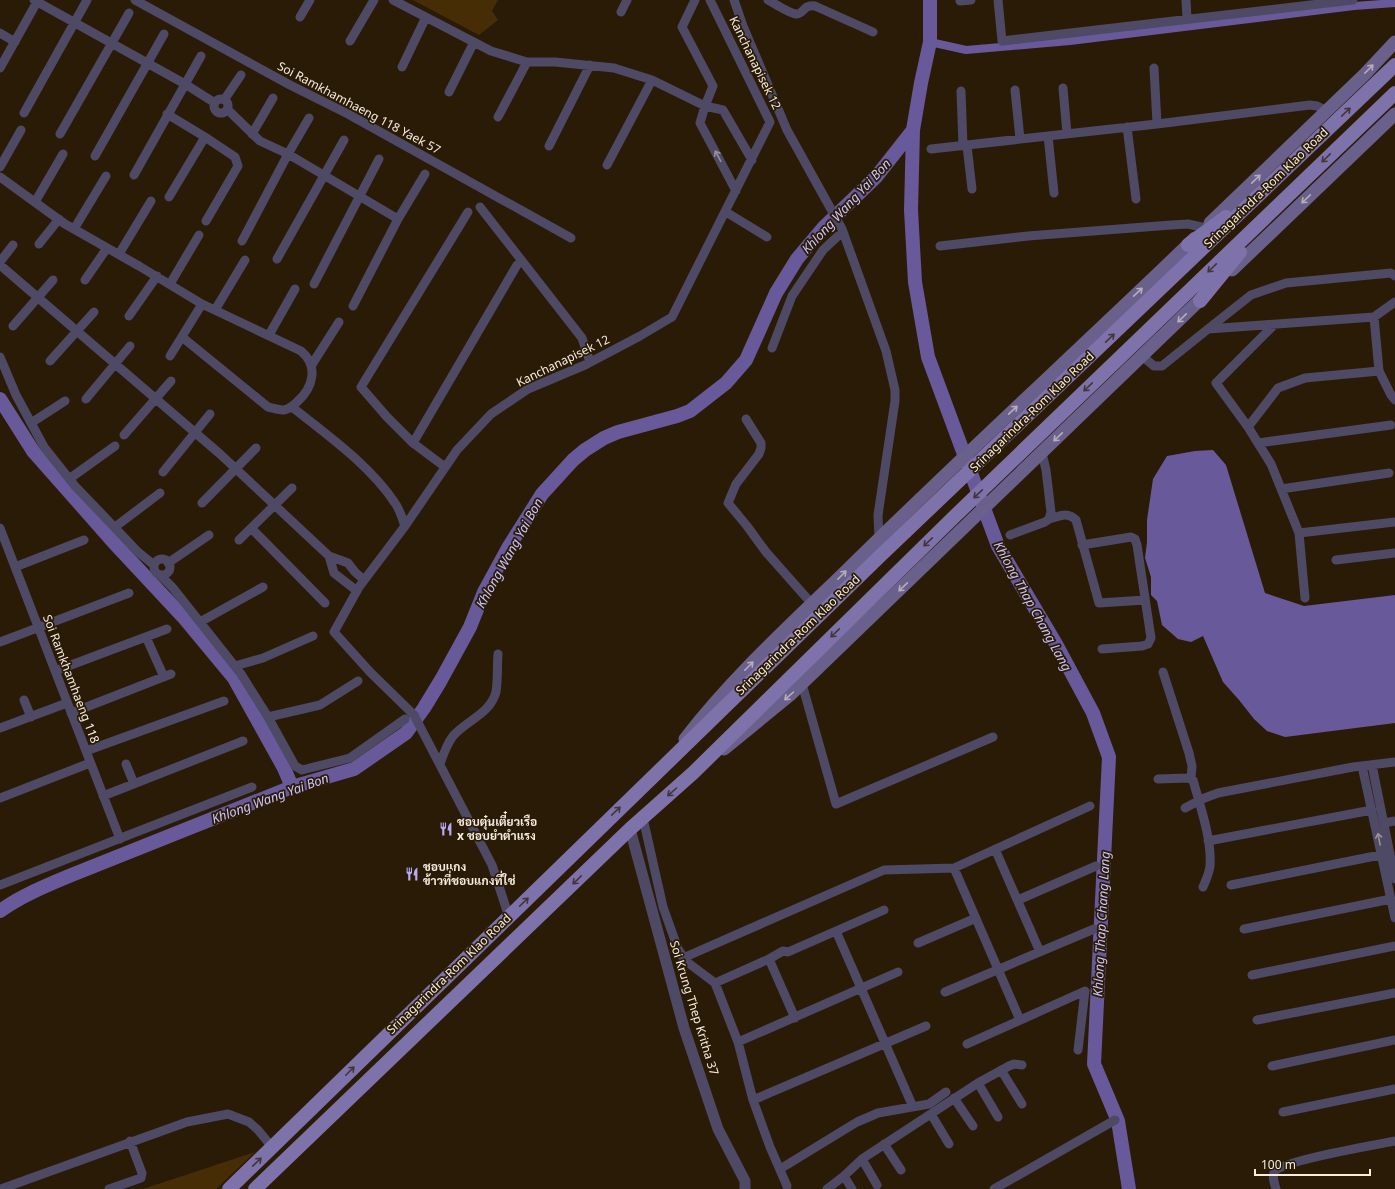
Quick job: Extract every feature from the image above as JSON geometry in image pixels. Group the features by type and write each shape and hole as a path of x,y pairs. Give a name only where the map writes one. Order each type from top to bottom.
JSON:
{"main road":[{"path":"1188,245 1208,228 1379,60 1395,42"},
{"name":"Srinagarindra-Rom Klao Road","path":"229,1189 670,759 947,492 1395,65"},
{"name":"Srinagarindra-Rom Klao Road","path":"255,1189 630,829 693,773 956,514 1395,93"},
{"name":"Srinagarindra-Rom Klao Road","path":"693,773 748,731 802,684 1395,114"},
{"path":"1208,228 1273,182"},
{"path":"1200,300 1279,203"},
{"name":"Srinagarindra-Rom Klao Road","path":"670,759 694,727 734,682 812,604 879,538 1188,245"}],"street":[{"path":"24,113 87,0"},
{"name":"Soi Ramkhamhaeng 118 Yaek 57","path":"135,0 354,118 571,238"},
{"path":"300,17 310,0"},
{"path":"350,41 374,0"},
{"path":"393,0 491,51 527,62 555,62 614,68 652,80 705,106 723,110 752,160"},
{"path":"621,12 628,0"},
{"path":"695,0 682,27 713,86 700,122 736,191"},
{"name":"Kanchanapisek 12","path":"440,764 414,714 370,672 334,632 364,580 405,526 457,450 491,414 528,390 590,362 640,336 672,317 770,122 710,0"},
{"path":"734,0 743,26 787,130 843,231 886,351 895,390 895,401 878,515 879,538"},
{"path":"768,0 795,14 800,13 805,7 810,5 815,6 873,32"},
{"path":"960,1 971,0"},
{"path":"998,0 1002,41 1353,0"},
{"path":"1186,0 1187,19"},
{"path":"0,68 36,1 185,84 215,103"},
{"path":"60,134 129,13"},
{"path":"402,67 426,17"},
{"path":"0,33 15,42"},
{"path":"96,156 164,34"},
{"path":"449,92 474,42"},
{"path":"134,175 201,56"},
{"path":"498,117 527,62"},
{"path":"549,146 590,65"},
{"path":"1154,68 1158,124"},
{"path":"215,103 221,99 224,100 241,75"},
{"path":"606,165 652,80"},
{"path":"1063,88 1067,134"},
{"path":"1015,90 1020,139"},
{"path":"961,91 965,146 972,189"},
{"path":"252,134 273,98"},
{"path":"224,100 228,106 227,109 260,141 288,154 398,219"},
{"path":"215,103 214,107 216,111 220,113 227,109"},
{"path":"931,149 1158,124 1310,105 1317,106 1327,111"},
{"path":"167,114 235,157 238,166 206,221"},
{"path":"242,241 288,154 309,118"},
{"path":"1127,127 1136,199"},
{"path":"0,167 21,130"},
{"path":"1048,136 1054,193"},
{"path":"169,197 205,137"},
{"path":"277,259 344,140"},
{"path":"35,202 63,154"},
{"path":"314,284 378,159"},
{"path":"353,306 398,219 425,174"},
{"path":"74,229 106,176"},
{"path":"0,177 58,219 202,304 301,351 308,356 312,366 310,387 302,398 292,407 284,410 268,407 182,337"},
{"path":"119,254 151,201"},
{"path":"480,207 582,338 590,362"},
{"path":"445,467 413,443 387,417 361,387 468,212"},
{"path":"726,212 767,237"},
{"path":"39,244 58,219"},
{"path":"940,246 1028,236 1171,225 1188,224 1208,228"},
{"path":"772,348 792,296 823,250 843,231"},
{"path":"170,284 199,235"},
{"path":"14,245 0,263 38,298 236,469 329,556 348,563 364,580"},
{"path":"85,280 107,248"},
{"path":"215,310 245,260"},
{"path":"413,443 517,265"},
{"path":"1142,356 1154,366 1162,366 1251,295 1286,283 1391,273 1395,276"},
{"path":"129,316 156,276"},
{"path":"13,326 53,280"},
{"path":"268,335 295,289"},
{"path":"1208,329 1374,317 1395,302"},
{"path":"170,356 202,304"},
{"path":"50,361 94,312"},
{"path":"1374,317 1378,371 1395,400"},
{"path":"312,366 339,322"},
{"path":"1274,324 1216,383 1248,427 1271,464 1299,533 1305,598"},
{"path":"86,399 130,346"},
{"path":"0,357 16,395 44,447 69,479 138,552 154,565"},
{"path":"1248,427 1278,388 1305,378 1378,371"},
{"path":"124,435 171,381"},
{"path":"31,423 65,401"},
{"path":"292,407 356,458 396,504 405,526"},
{"path":"163,472 210,414"},
{"path":"746,419 761,443 761,448 759,454 736,484 728,503 766,552 812,604"},
{"path":"1258,443 1391,424"},
{"path":"69,479 115,446"},
{"path":"202,503 256,448"},
{"path":"1042,453 1046,470 1051,512 1049,519"},
{"path":"1281,489 1389,473"},
{"path":"238,540 292,488"},
{"path":"114,527 160,493"},
{"path":"1010,535 1046,522 1049,519 1067,514 1072,515 1076,520 1099,603 1145,600"},
{"path":"1299,533 1395,522"},
{"name":"Soi Ramkhamhaeng 118","path":"0,528 37,628 120,839"},
{"path":"251,528 325,603"},
{"path":"168,562 209,535"},
{"path":"1082,545 1131,537 1135,540 1150,638 1148,644 1142,646 1102,649"},
{"path":"15,567 84,540"},
{"path":"1336,560 1395,553"},
{"path":"329,556 334,573 357,591"},
{"path":"160,575 166,574 170,569 168,562 163,559 157,560 154,565 154,570 173,588 235,666 268,717 293,764 302,770 350,758 405,719"},
{"path":"200,622 263,587"},
{"path":"0,642 129,593"},
{"path":"55,671 167,629"},
{"path":"235,666 263,658 313,636"},
{"path":"71,713 168,675 146,637"},
{"path":"498,654 496,692 492,701 487,710 453,736 440,764 492,865 509,916"},
{"path":"1163,672 1189,754 1192,766 1191,778 1193,780 1208,841 1210,865 1203,887"},
{"path":"268,717 320,705 358,681"},
{"path":"802,684 836,804 993,737"},
{"path":"24,700 31,717"},
{"path":"86,751 224,701"},
{"path":"0,728 67,703"},
{"path":"103,796 243,741"},
{"path":"1186,808 1198,801 1218,793 1367,765 1395,762"},
{"path":"0,798 90,763"},
{"path":"126,764 134,784"},
{"path":"1367,765 1372,810 1386,854 1394,869 1395,879"},
{"path":"1367,765 1384,823 1391,899 1395,918"},
{"path":"1158,780 1191,778"},
{"path":"0,885 252,787"},
{"path":"683,958 884,870 954,868 1090,806"},
{"path":"1208,841 1372,810"},
{"path":"643,818 663,907 678,949 687,962 715,983 738,1042 753,1100 770,1147 787,1186"},
{"path":"1384,823 1395,821"},
{"name":"Soi Krung Thep Kritha 37","path":"630,829 684,1028 718,1129 745,1181 745,1189"},
{"path":"995,849 1040,952"},
{"path":"1231,885 1386,854"},
{"path":"1018,900 1096,866"},
{"path":"954,868 1020,1020"},
{"path":"1244,929 1391,899"},
{"path":"715,983 783,952 788,952 884,910"},
{"path":"918,943 976,918"},
{"path":"944,992 1094,929"},
{"path":"836,931 913,1107"},
{"path":"1252,975 1395,946"},
{"path":"769,959 795,1018"},
{"path":"738,1042 898,972"},
{"path":"967,1044 1085,991 1078,1050"},
{"path":"1257,1020 1395,993"},
{"path":"753,1100 926,1026"},
{"path":"1272,1066 1395,1040"},
{"path":"827,1189 862,1159 954,1098 1001,1070 1014,1064 1022,1065"},
{"path":"1001,1070 1022,1104"},
{"path":"978,1083 998,1117"},
{"path":"1283,1112 1395,1089"},
{"path":"780,1170 857,1122 878,1114 929,1104 946,1092"},
{"path":"954,1098 974,1126"},
{"path":"1,1189 187,1122 228,1114 249,1122 258,1130 272,1147"},
{"path":"931,1114 949,1144"},
{"path":"994,1189 1115,1120"},
{"path":"1276,1189 1273,1177 1275,1171 1282,1167 1306,1159 1395,1141"},
{"path":"109,1189 141,1178 142,1173 130,1142"},
{"path":"884,1144 901,1170"},
{"path":"862,1159 877,1185"},
{"path":"844,1176 852,1189"}],"shaded area":[{"path":"413,0 498,0 492,11 498,20 479,35"},
{"path":"1213,450 1226,465 1265,593 1304,606 1395,595 1395,723 1285,737 1267,731 1254,719 1223,682 1203,636 1191,642 1178,639 1162,625 1157,601 1151,595 1151,577 1145,558 1147,520 1153,479 1167,456 1195,451"},
{"path":"255,1152 216,1189 143,1189"}],"waterway":[{"name":"Khlong Thap Chang Lang","path":"930,0 930,42 913,130 911,210 915,282 928,357 998,546 1056,644 1093,713 1109,757 1094,1064 1118,1121 1129,1189"},
{"path":"930,42 966,50 1070,41 1354,6 1395,3"},
{"name":"Khlong Wang Yai Bon","path":"0,911 25,896 69,876 292,787 354,769 406,733 424,708 441,680 470,627 484,592 508,548 542,494 573,460 585,450 604,438 618,432 690,411 726,383 746,360 776,293 797,259 824,227 876,177 913,130"},
{"path":"0,399 33,451 116,545 185,619 234,678 284,768 292,787"}],"place":[{"name":"ชอบตุ๋นเตี๋ยวเรือ x ชอบยำตำแรง","path":"446,829"},
{"name":"ชอบแกง ข้าวที่ชอบแกงที่ใช่","path":"412,874"}]}
